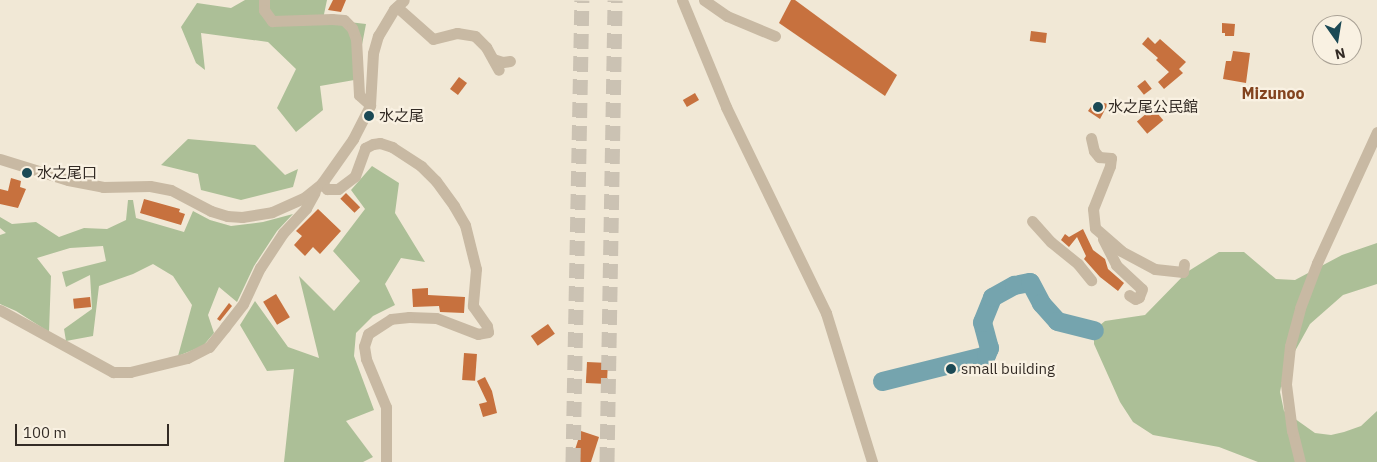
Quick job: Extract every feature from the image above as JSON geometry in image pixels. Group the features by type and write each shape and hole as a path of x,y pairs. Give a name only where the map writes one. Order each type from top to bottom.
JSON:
{"street":[{"path":"264,0 264,10 272,20 344,20 352,28 356,39 359,95 370,105"},
{"path":"682,0 726,107 826,313 872,462"},
{"path":"704,0 727,16 775,36"},
{"path":"0,310 112,372 130,372 199,354 209,347 242,304 260,268 283,233 306,208 353,139 370,105 373,53 378,36 400,4 433,39 457,34 475,36 486,47 499,70"},
{"path":"493,59 503,62 510,61"},
{"path":"1300,462 1292,431 1286,384 1290,346 1300,308 1317,263 1377,132"},
{"path":"1091,138 1094,151 1099,157 1111,158 1110,166 1093,209 1095,228 1116,265 1140,285 1142,289 1139,298 1135,299 1129,295"},
{"path":"320,185 327,189 338,190 355,176 365,148 372,144 380,143 392,147 426,171 436,181 454,206 465,225 476,269 474,306 487,326 488,332 478,334 436,318 409,317 391,319 368,334 364,346 366,359 386,407 386,462"},
{"path":"0,159 68,180 103,187 150,186 171,190 211,211 227,216 242,217 272,212 305,197 320,185"},
{"path":"1032,221 1051,242 1080,258 1091,280"},
{"path":"1101,236 1121,252 1155,269 1184,272 1184,264"}],"green space":[{"path":"245,0 327,0 323,19 366,24 361,50 360,79 320,86 323,110 296,132 277,108 296,69 268,42 201,33 205,70 196,63 181,27 197,3 231,8"},
{"path":"188,139 255,145 285,175 298,169 293,187 241,200 201,190 198,174 161,165"},
{"path":"372,166 399,183 395,213 425,262 401,258 385,284 395,305 373,316 356,333 354,356 374,410 346,421 373,457 363,462 284,462 294,369 267,371 240,325 255,301 288,347 319,358 299,276 334,311 360,281 333,251 365,209 351,190"},
{"path":"128,200 133,200 136,218 184,232 193,211 210,220 231,226 263,222 293,214 277,231 254,266 237,302 219,287 208,315 214,333 203,346 178,356 192,305 173,276 153,264 133,274 99,286 93,336 66,341 64,329 92,309 90,275 66,287 62,272 106,261 103,246 70,248 37,258 51,276 49,332 16,311 0,304 0,235 6,233 0,228 0,217 12,224 36,222 59,237 84,228 107,229 126,220"},
{"path":"1377,243 1377,284 1343,295 1310,324 1284,371 1280,392 1284,411 1315,433 1331,435 1361,426 1377,411 1377,462 1258,462 1219,447 1153,435 1133,422 1120,402 1094,344 1094,330 1105,321 1145,315 1187,272 1219,252 1244,252 1276,279 1295,280 1342,255"}],"building":[{"path":"333,0 346,0 341,12 328,10"},
{"path":"791,0 795,0 897,75 885,96 779,23"},
{"path":"1222,23 1235,24 1234,36 1225,36 1225,33 1222,33"},
{"path":"1031,31 1047,33 1046,43 1030,41"},
{"path":"1148,37 1155,44 1160,39 1186,62 1179,69 1183,73 1164,89 1158,82 1169,72 1156,60 1158,58 1142,44"},
{"path":"1233,51 1250,53 1246,83 1223,79 1226,61 1231,61"},
{"path":"459,77 467,83 458,95 450,89"},
{"path":"1145,80 1152,89 1144,95 1137,86"},
{"path":"695,93 699,100 687,107 683,100"},
{"name":"水之尾公民館","path":"1095,101 1108,104 1100,119 1088,111"},
{"path":"1153,108 1163,120 1147,134 1137,121"},
{"path":"11,178 21,181 20,187 26,189 18,208 0,204 0,189 8,191"},
{"path":"346,193 360,207 354,213 340,199"},
{"path":"144,199 180,209 179,212 185,214 181,225 140,213"},
{"path":"318,209 341,231 320,254 313,247 305,256 294,245 302,236 296,231"},
{"path":"1083,229 1093,250 1105,259 1108,269 1124,283 1118,291 1100,277 1084,259 1086,256 1077,237 1069,247 1061,240 1065,234 1069,237"},
{"path":"428,288 428,295 465,297 464,313 440,312 439,306 413,307 412,289"},
{"path":"276,294 290,317 277,325 263,302"},
{"path":"90,297 91,307 74,309 73,299"},
{"path":"229,303 232,306 220,321 217,319"},
{"path":"548,324 555,334 538,346 531,336"},
{"path":"464,353 477,354 475,381 462,380"},
{"path":"587,362 608,363 607,384 586,383"},
{"path":"485,377 492,391 497,413 483,417 479,404 487,402 477,381"},
{"path":"581,431 599,437 591,462 571,462"}],"waterway":[{"path":"882,381 986,355 989,348 982,322 992,297 1014,285 1030,282 1041,303 1057,321 1094,330"}],"tunnel":[{"path":"573,462 582,0"},
{"path":"607,462 615,0"}],"place":[{"name":"水之尾公民館","path":"1098,107"},
{"name":"水之尾","path":"369,116"},
{"name":"水之尾口","path":"27,173"},
{"name":"small building","path":"951,369"}],"district":[{"name":"Mizunoo","path":"1273,93"}]}
